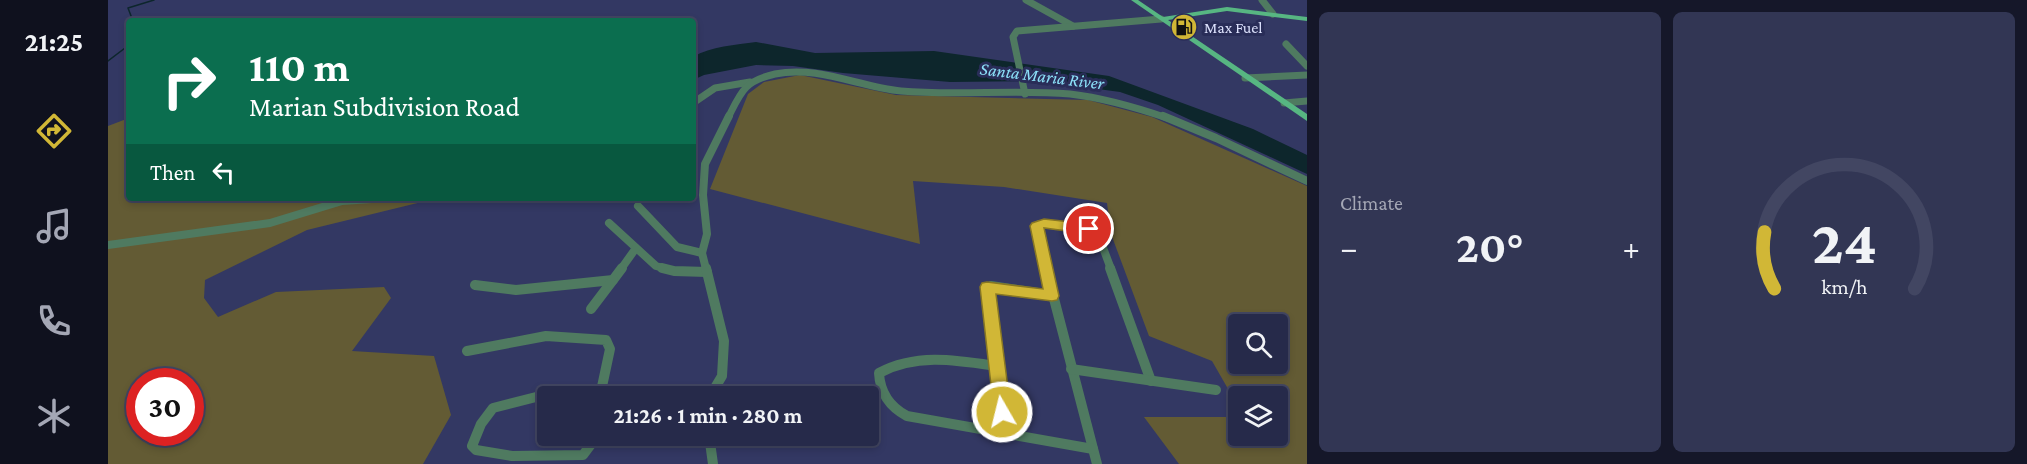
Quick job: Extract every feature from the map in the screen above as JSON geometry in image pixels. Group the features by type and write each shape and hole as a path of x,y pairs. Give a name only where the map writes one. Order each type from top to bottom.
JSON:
{"main road":[{"path":"1134,0 1245,78 1307,118"},
{"path":"1161,19 1217,10 1307,19"}],"street":[{"path":"1026,0 1073,26"},
{"path":"1262,0 1273,14"},
{"path":"1024,91 1013,37 1017,32 1161,19"},
{"path":"1286,44 1307,66"},
{"path":"696,101 716,88 779,74 811,73 901,91 955,94 1024,91 1085,96 1137,108 1245,151 1307,181"},
{"path":"1245,78 1307,75"},
{"path":"716,386 722,376 724,341 702,253 707,234 703,195 705,164 742,89 753,81"},
{"path":"1284,103 1307,101"},
{"path":"108,245 270,223 342,201"},
{"path":"638,206 677,247 702,253"},
{"path":"609,223 656,266 707,272"},
{"path":"1097,464 1052,296 1037,226 1044,223 1095,231 1100,237 1151,381"},
{"path":"591,309 636,248"},
{"path":"476,285 516,290 613,280"},
{"path":"1006,435 987,287 1052,296"},
{"path":"467,351 546,336 606,340 610,348 602,386"},
{"path":"996,366 945,359 917,360 879,373 880,385 892,407 908,416 1092,449"},
{"path":"1071,369 1216,390"},
{"path":"537,397 493,408 481,424 472,446 476,450 512,456 583,454 589,446"},
{"path":"711,446 713,464"}],"shaded area":[{"path":"800,75 896,95 1088,100 1152,117 1307,186 1307,464 1179,464 1144,417 1228,417 1228,446 1288,446 1288,386 1228,386 1228,389 1212,361 1149,336 1111,234 1107,203 1004,187 913,181 920,244 710,189 748,94 764,82"},
{"path":"126,119 126,201 426,201 307,230 205,280 204,298 218,317 276,292 384,287 391,298 352,351 434,356 451,415 423,464 108,464 108,126"}],"water":[{"name":"Santa Maria River","path":"756,42 815,53 934,51 1109,76 1253,129 1307,155 1307,174 1158,105 1120,92 1039,81 950,82 843,73 793,66 756,65 696,79 696,55 732,45"}],"waterway":[{"path":"132,18 128,8 154,0"},
{"path":"108,61 126,47"}],"place":[{"name":"Max Fuel","path":"1184,27"}],"route":[{"path":"1002,412 987,287 1052,296 1037,226 1044,223 1089,229"}]}
